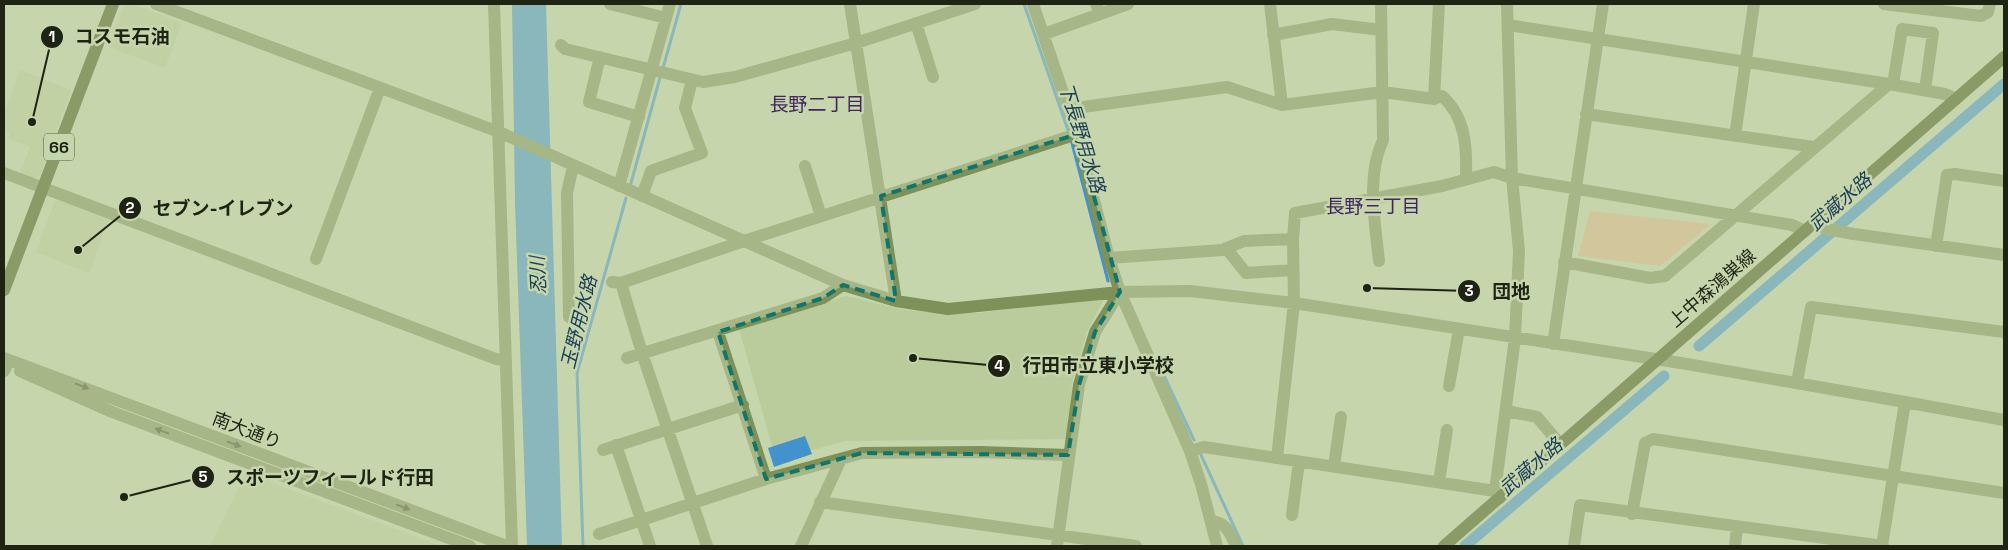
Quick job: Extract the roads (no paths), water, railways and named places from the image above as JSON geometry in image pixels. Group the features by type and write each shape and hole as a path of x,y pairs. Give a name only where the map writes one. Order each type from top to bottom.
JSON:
{"main road":[{"name":"66","path":"4,290 113,4"},
{"name":"上中森鴻巣線","path":"1444,546 1497,494 1560,444 1814,227 2004,57"}],"street":[{"path":"156,4 502,134 843,285 896,301 948,309 1120,292 1190,291 1294,303 1797,382 2004,420"},
{"path":"494,4 502,134 505,360 512,546"},
{"path":"610,4 666,18"},
{"path":"619,186 638,117 658,72 666,18 670,4"},
{"path":"850,4 896,301"},
{"path":"561,46 565,49 703,82 735,77 856,43 975,4"},
{"path":"1033,4 1069,109 1072,135 1120,292 1190,450 1217,546"},
{"path":"1044,34 1098,9 1128,4"},
{"path":"1270,4 1282,105"},
{"path":"1378,261 1373,198 1375,156 1383,140 1381,4"},
{"path":"1434,99 1439,4"},
{"path":"1190,450 1204,447 1439,482 1497,494 1515,338 1519,251 1512,178 1507,4"},
{"path":"1553,344 1574,189 1603,4"},
{"path":"1735,136 1754,4"},
{"path":"1884,4 1981,16 1988,12 1990,4"},
{"path":"916,23 933,76"},
{"path":"1273,35 1332,24 1381,30"},
{"path":"1508,25 1891,84 1945,94 1956,99"},
{"path":"1564,262 1650,278 1665,276 1737,217 1814,148 1891,84 1902,29 1933,33 1925,90"},
{"path":"600,57 589,102 638,117"},
{"path":"642,196 651,171 702,153 686,108 692,80"},
{"path":"1069,109 1227,87 1282,105 1383,92 1434,99 1442,96 1452,105 1462,124 1467,155 1466,179"},
{"path":"316,259 380,88"},
{"path":"1586,114 1814,148"},
{"path":"707,546 668,427 616,283 1072,135"},
{"path":"569,317 567,193 573,166"},
{"path":"805,166 820,216"},
{"path":"1277,458 1294,303 1292,239 1295,212 1442,186 1494,172 1512,178 1737,217 2004,255"},
{"path":"4,173 496,359 505,360"},
{"path":"1936,246 1947,175 1955,174 2004,181"},
{"path":"1109,258 1226,248 1244,241 1292,239"},
{"path":"1226,248 1246,272 1293,270"},
{"path":"627,358 718,332 822,298 843,285"},
{"path":"1058,541 1068,455 1079,385 1095,332 1120,292"},
{"path":"1797,382 1811,306 2004,332"},
{"path":"1449,386 1459,329"},
{"path":"718,332 766,479"},
{"name":"南大通り","path":"4,364 112,412 470,546"},
{"name":"南大通り","path":"4,364 507,546"},
{"path":"1574,546 1580,505 1632,514 1882,546 1905,402"},
{"path":"602,450 668,427 742,405"},
{"path":"1506,411 1537,417 1560,444"},
{"path":"1334,466 1341,417"},
{"path":"1439,482 1447,430"},
{"path":"1632,514 1645,444 1653,439 2004,493"},
{"path":"616,445 650,546"},
{"path":"599,534 766,479 862,453 980,452 1068,455"},
{"path":"801,546 841,459"},
{"path":"1292,515 1299,462"},
{"path":"820,502 1058,541 1136,546"},
{"path":"1211,521 1222,522 1236,546"},
{"path":"1735,546 1738,528"}],"water":[{"name":"忍川","path":"512,4 546,4 562,546 527,546 515,203"},
{"path":"805,436 812,454 774,467 768,448"}],"waterway":[{"name":"玉野用水路","path":"663,68 681,4"},
{"name":"下長野用水路","path":"1024,4 1069,133"},
{"name":"玉野用水路","path":"631,183 661,74"},
{"name":"武蔵水路","path":"1699,346 2004,84"},
{"name":"下長野用水路","path":"1071,139 1108,281"},
{"name":"玉野用水路","path":"583,546 577,373 626,198"},
{"name":"下長野用水路","path":"1159,365 1194,440"},
{"name":"武蔵水路","path":"1465,546 1664,376"},
{"name":"下長野用水路","path":"1201,455 1243,546"}],"place":[{"name":"コスモ石油","path":"32,122"},
{"name":"セブン-イレブン","path":"78,250"},
{"name":"団地","path":"1367,288"},
{"name":"行田市立東小学校","path":"913,358"},
{"name":"スポーツフィールド行田","path":"124,497"}],"district":[{"name":"長野二丁目","path":"817,104"},
{"name":"長野三丁目","path":"1373,206"}]}
